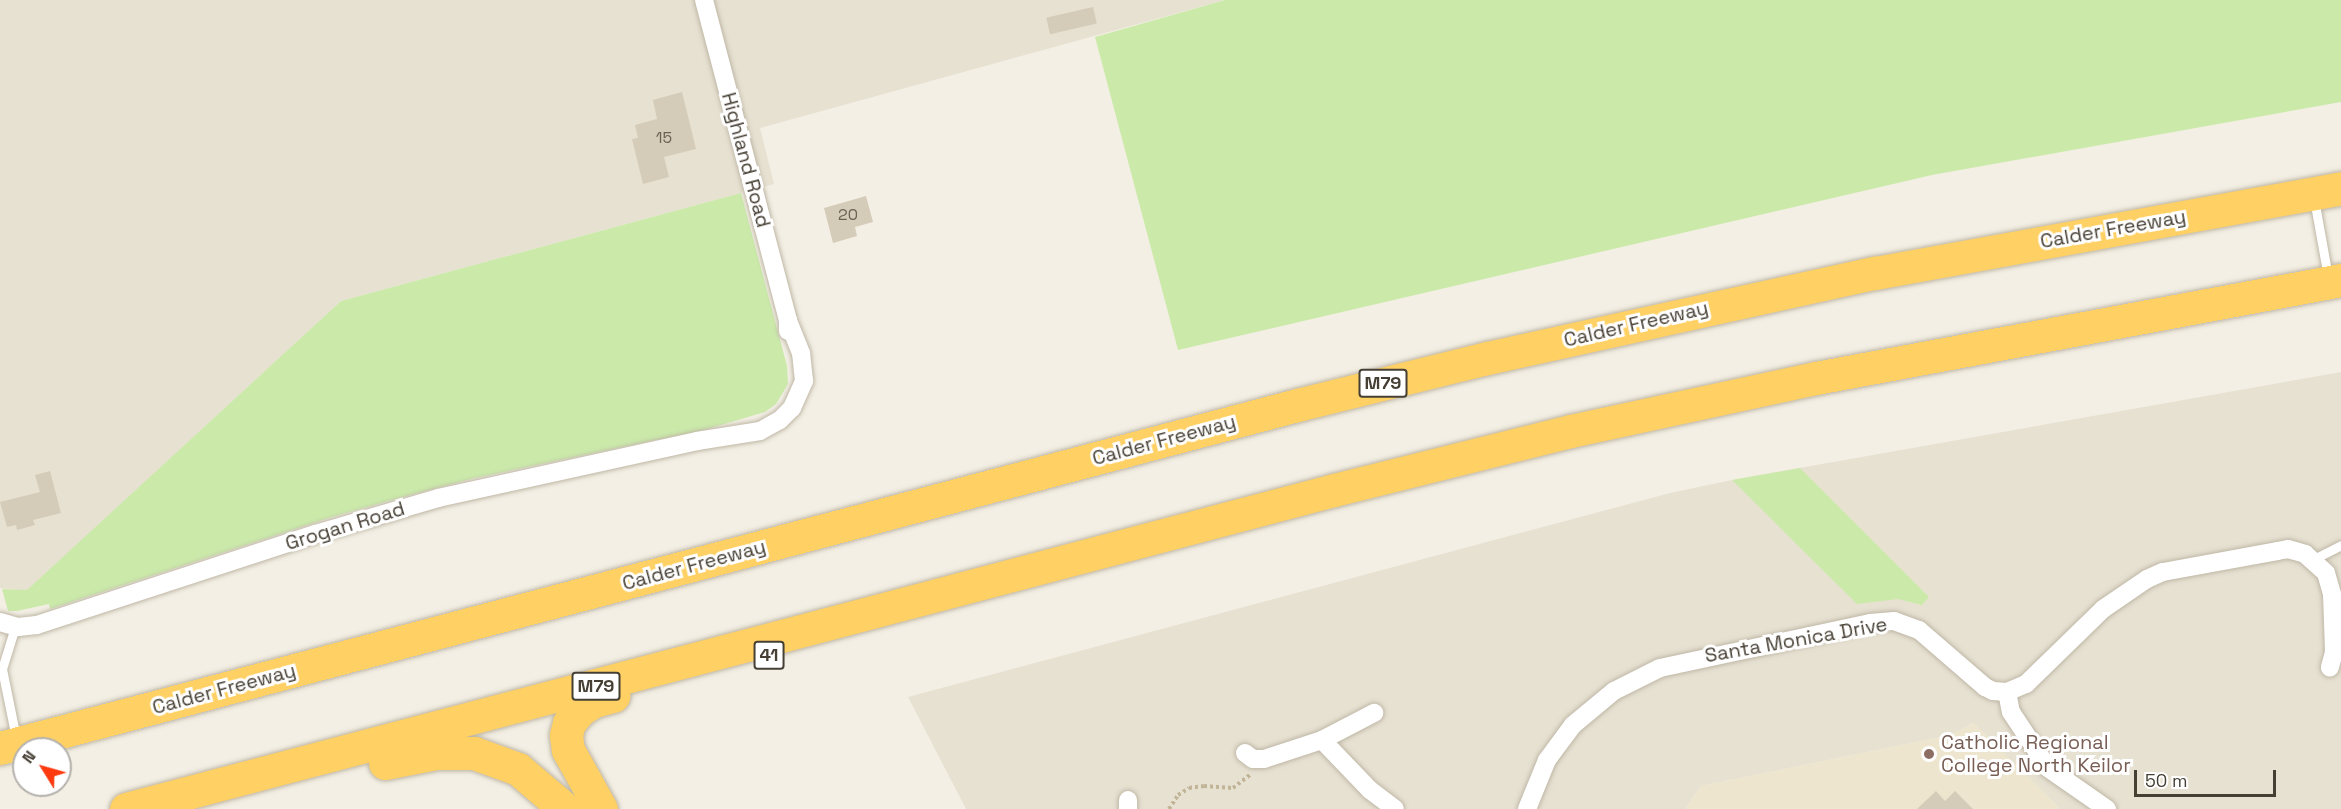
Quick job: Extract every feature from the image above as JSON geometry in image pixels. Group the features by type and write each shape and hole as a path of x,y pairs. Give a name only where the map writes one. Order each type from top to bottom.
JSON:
{"highway":[{"name":"Calder Freeway","path":"9,745 1216,426 1476,361 1875,273 2327,190"},
{"name":"M79","path":"126,809 1065,563 1334,490 1571,431 1816,378 2335,281"},
{"name":"41","path":"601,809 566,743 569,723 586,705 980,599 1027,583 1065,563"},
{"path":"204,809 412,757 456,752 474,753 518,769 565,809"}],"street":[{"name":"Highland Road","path":"704,0 788,320 798,338 804,373 802,390 790,402"},
{"name":"Grogan Road","path":"8,624 51,621 315,534 438,498 697,441 760,431 780,420 790,402"},
{"path":"2107,809 2048,768 2011,712 2007,692 2026,684 2103,609 2147,579 2163,572 2288,549 2314,559 2326,573 2332,594 2334,652 2329,670"},
{"name":"Santa Monica Drive","path":"1527,809 1547,760 1566,734 1591,708 1637,678 1682,662 1870,623 1894,621 1919,630 1985,687 1993,692 2007,692"},
{"path":"1249,756 1264,759 1322,740 1374,713"},
{"path":"1322,740 1370,789 1395,809"}],"lane":[{"path":"2327,190 2335,281"},
{"path":"2314,559 2341,544"},
{"path":"8,624 2,669 9,745"}],"path":[{"path":"1169,809 1178,795 1189,788 1204,786 1233,788 1245,782 1252,773 1249,756"}],"shaded area":[{"path":"0,0 1225,0 760,128 774,184 341,301 27,591 0,588"},
{"path":"2341,372 2341,809 2060,809 1973,723 1951,735 1701,786 1685,809 966,809 908,697 1670,493"},
{"name":"Catholic Regional College North Keilor","path":"1974,723 2060,809 1685,809 1701,786 1951,735"}],"green space":[{"path":"1225,0 2341,0 2341,102 1932,175 1178,350 1095,37"},
{"path":"741,193 787,366 788,384 776,404 765,412 704,430 475,478 332,517 50,609 49,604 8,611 2,589 27,590 341,301"},
{"path":"1800,468 1929,597 1922,605 1898,599 1857,604 1732,480"}],"building":[{"path":"1093,7 1097,24 1050,34 1046,18"},
{"path":"682,92 696,149 664,157 669,177 643,184 632,139 638,138 635,125 657,119 653,100"},
{"path":"866,196 873,222 855,227 857,236 833,243 824,208"},
{"path":"50,471 61,513 33,520 35,525 17,530 16,525 7,527 0,502 40,492 35,475"},
{"path":"1936,791 1945,801 1955,791 1973,809 1917,809"}],"place":[{"name":"Catholic Regional College North Keilor","path":"1929,754"}]}
